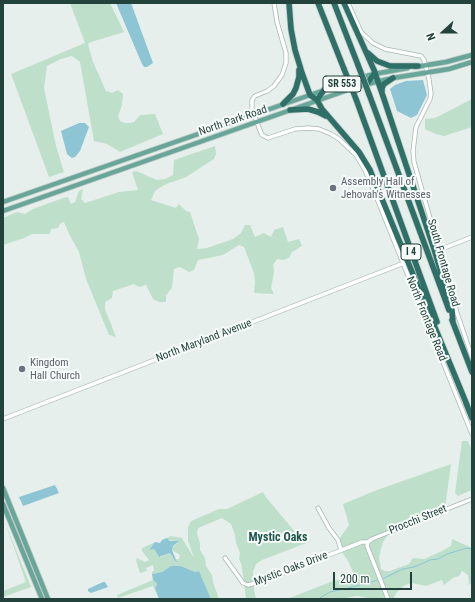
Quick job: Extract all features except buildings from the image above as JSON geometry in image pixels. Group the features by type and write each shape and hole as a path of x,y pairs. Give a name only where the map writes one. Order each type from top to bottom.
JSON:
{"highway":[{"path":"289,3 291,29 295,50 310,95 317,100 330,119 359,152 370,170 412,268 467,406"},
{"path":"283,104 293,94 299,77 290,30 289,3"},
{"name":"I 4","path":"318,3 356,99 472,418"},
{"name":"I 4","path":"334,3 370,94 472,372"},
{"path":"344,3 384,99 434,249 452,310 453,323"},
{"path":"364,48 373,58 384,65 398,67 418,66"},
{"path":"367,84 374,74"},
{"path":"384,99 382,88 385,82 393,78"},
{"path":"317,100 324,90"},
{"path":"290,110 313,110 330,119"}],"main road":[{"name":"North Park Road","path":"3,202 254,114 374,74 446,62 472,55"},
{"name":"North Park Road","path":"3,211 317,100 367,84 458,67 472,62"},
{"path":"3,488 48,599"},
{"path":"3,504 42,599"}],"street":[{"name":"North Frontage Road","path":"274,3 277,22 286,53 285,67 281,78 274,86 255,96 252,100 251,105 262,135 268,138 295,129 313,128 331,134 349,147 358,159 365,170 404,263 472,434"},
{"path":"348,3 361,32 373,43 385,49 421,56 426,65"},
{"name":"South Frontage Road","path":"426,65 431,94 416,127 413,151 457,313 472,357"},
{"path":"439,250 472,237"},
{"name":"North Maryland Avenue","path":"3,419 404,263"},
{"name":"Procchi Street","path":"368,544 372,539 472,499"},
{"path":"318,508 329,528 338,540 341,550"},
{"name":"Mystic Oaks Drive","path":"225,558 243,583 248,585 264,581 362,542 368,544"},
{"path":"368,544 388,599"}],"green space":[{"path":"70,3 110,3 124,32 88,44 93,62 106,91 112,93 118,90 123,94 122,105 118,116 120,121 130,123 134,122 140,115 155,114 163,134 120,152 107,144 94,141 80,62 72,56 61,59 47,66 44,88 56,146 64,172 49,177 11,74 85,43"},
{"path":"472,99 472,127 444,136 425,129 425,119 435,118"},
{"path":"215,146 216,154 214,159 186,177 164,185 155,191 151,200 176,208 179,204 186,211 190,212 199,239 197,249 207,248 233,239 241,233 245,225 250,225 255,237 264,233 271,237 274,230 283,227 288,242 299,239 302,246 292,252 289,258 283,260 277,259 273,265 274,272 271,288 274,294 254,293 254,273 244,247 239,245 223,255 198,260 194,270 189,272 180,267 174,269 172,288 166,295 166,302 159,302 153,299 146,285 139,287 134,284 113,291 112,298 105,302 105,309 116,337 109,335 86,279 79,252 64,222 60,224 58,228 51,229 50,234 32,234 3,245 3,218 17,212 25,214 33,209 63,198 68,197 71,204 75,202 79,191 83,189 81,199 85,203 119,192 138,190 132,172 136,171 157,180 165,179 173,175 174,160"},
{"path":"462,441 468,441 472,451 472,490 458,496 455,493"},
{"path":"451,464 445,508 371,538 366,548 386,599 368,599 356,596 340,599 287,599 333,581 352,578 359,580 358,573 354,575 348,561 340,549 340,538 349,525 343,504 377,490"},
{"path":"263,492 296,533 301,532 306,536 309,542 262,560 256,564 253,572 256,599 246,599 241,563 239,559 240,553 235,535 231,524 222,518 198,528 197,533 200,543 200,550 205,558 206,566 212,575 219,599 211,599 199,571 195,572 181,566 171,566 162,572 152,574 154,570 153,565 146,568 147,571 140,573 136,560 137,558 145,562 149,560 142,551 142,548 153,543 154,544 149,549 154,549 158,556 161,557 170,553 174,560 179,561 175,559 179,559 180,555 172,550 178,542 167,538 171,536 182,538 194,558 188,541 188,527 191,521 219,509 227,509"},
{"path":"5,522 31,587 3,597 3,591 26,582"},
{"path":"389,533 383,542 379,558 381,569 384,571 390,571 409,564 413,558 424,559 440,552 451,546 452,539 472,548 472,583 467,585 469,583 468,575 462,571 459,576 453,578 444,585 442,580 426,586 412,583 405,585 396,593 393,599 389,599 369,546 372,540"},
{"path":"153,580 157,584 155,588 159,599 153,586 118,598 117,595"}],"water":[{"path":"116,3 131,3 153,63 147,67 144,67 142,64"},
{"path":"423,80 427,95 417,115 411,118 397,111 390,89 395,85 406,81"},
{"path":"79,123 85,123 89,127 80,151 75,157 72,158 67,154 61,131"},
{"path":"55,485 59,493 23,506 19,497"},
{"path":"167,538 170,541 179,541 173,546 172,550 176,560 179,562 175,561 170,553 159,557 154,549 149,550 155,542 160,543 162,540"},
{"path":"171,566 181,566 195,572 199,571 211,599 159,599 155,588 157,584 153,580 152,574 162,572"},
{"path":"105,582 108,587 91,593 88,591 88,589"}],"waterway":[{"path":"382,579 403,569 414,567 430,560 438,559 447,554 467,548 472,549"},
{"path":"318,599 330,592 378,580"}],"place":[{"name":"Assembly Hall of Jehovah's Witnesses","path":"333,188"},
{"name":"Kingdom Hall Church","path":"22,369"}],"district":[{"name":"Mystic Oaks","path":"278,538"}]}
